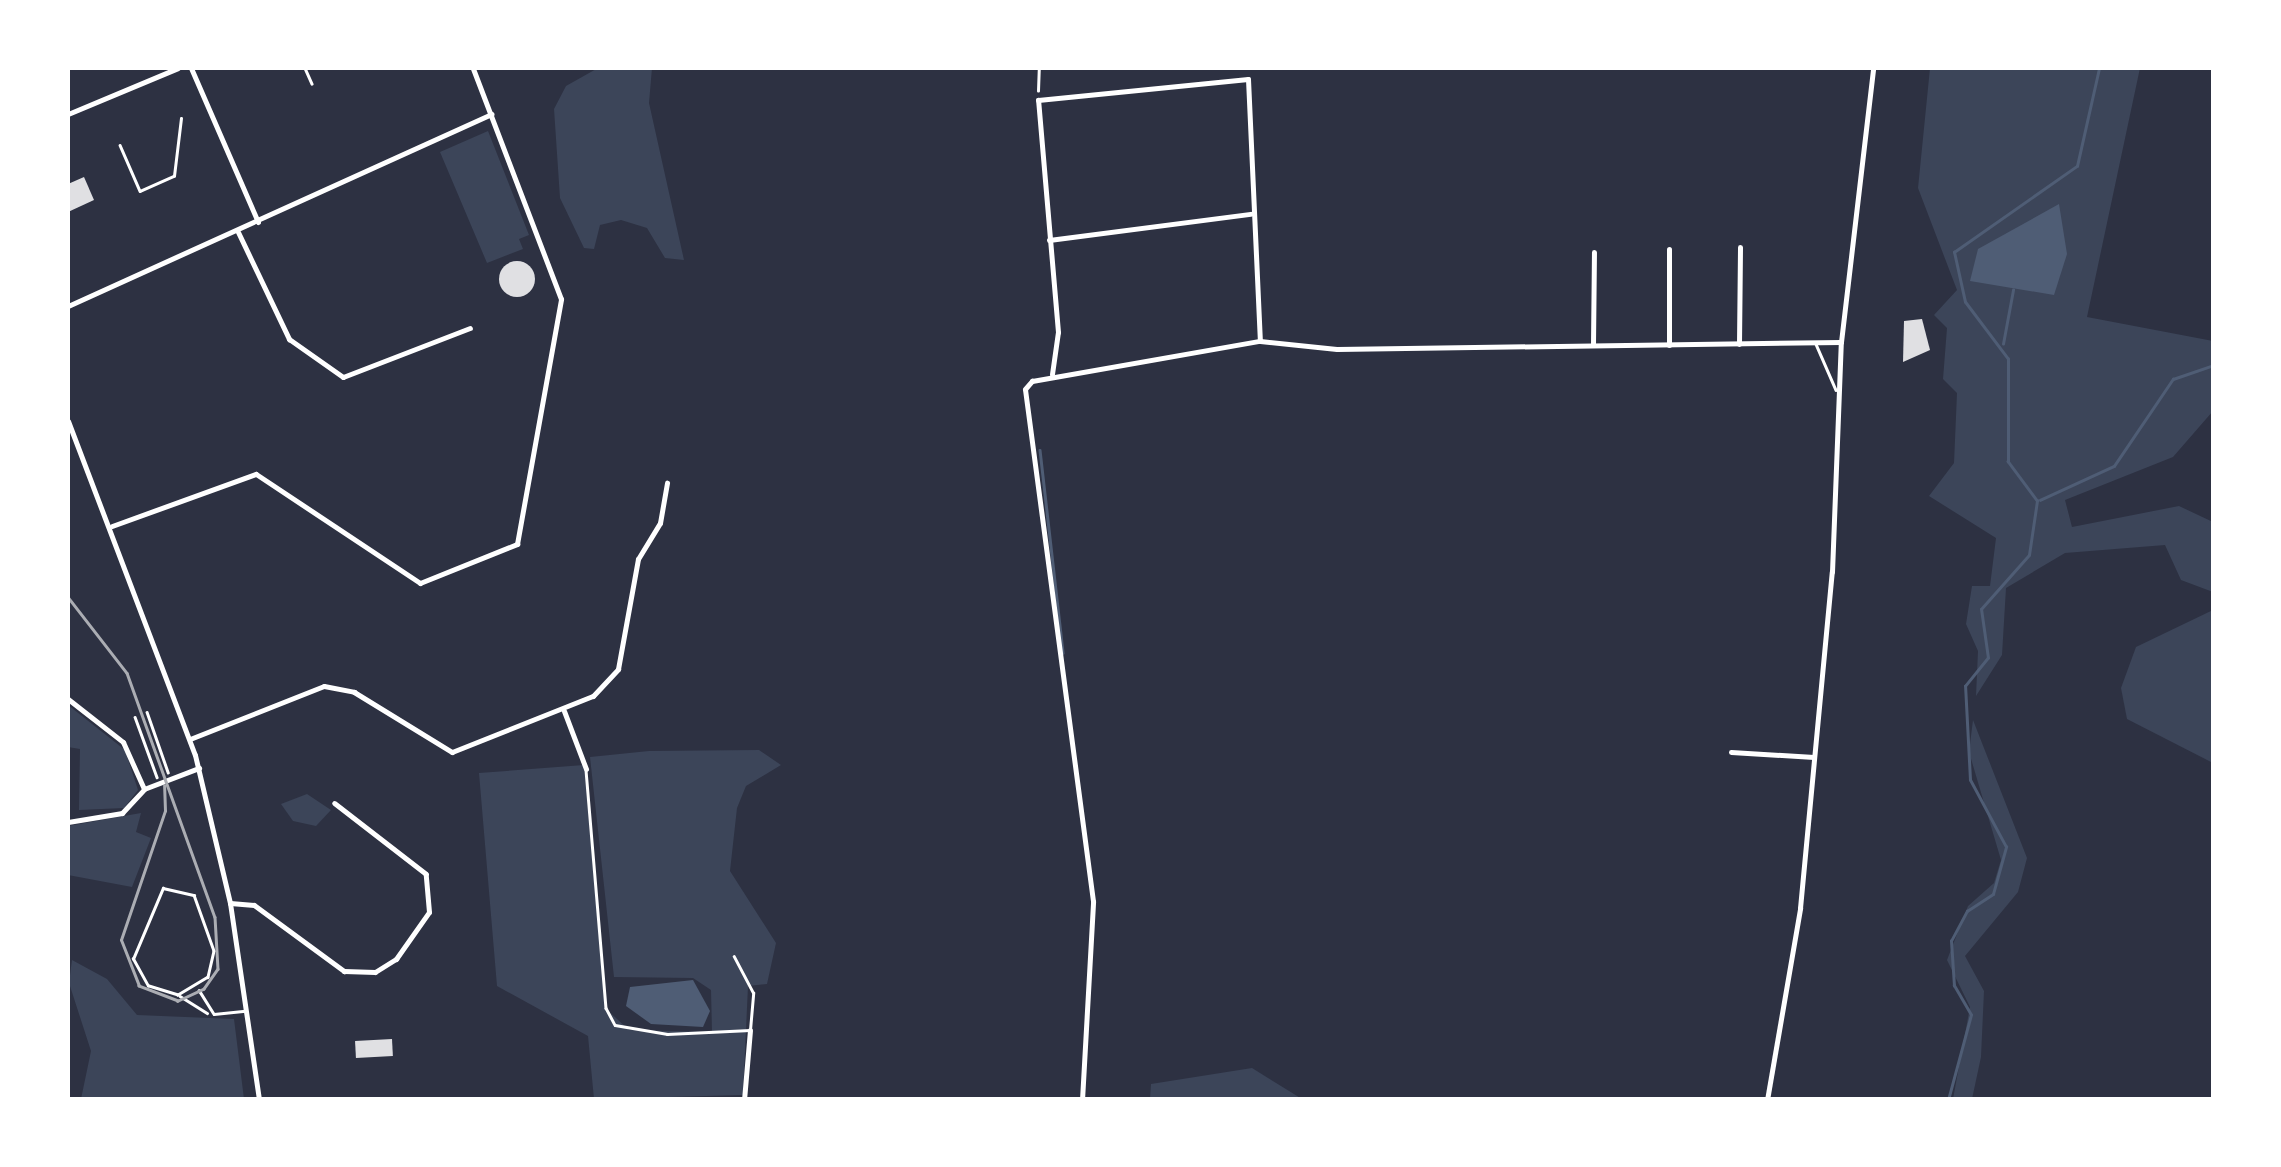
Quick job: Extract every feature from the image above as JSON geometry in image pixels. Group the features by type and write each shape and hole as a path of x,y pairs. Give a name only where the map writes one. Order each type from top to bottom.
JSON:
{"street":[{"path":"68,114 178,68"},
{"path":"191,68 258,222"},
{"path":"112,526 256,474 420,583 517,544 562,312 473,68"},
{"path":"1767,1100 1814,757 1841,342 1873,68"},
{"path":"1052,374 1058,332 1038,100 1244,76 1260,342"},
{"path":"68,308 491,114"},
{"path":"1050,240 1250,214"},
{"path":"238,232 288,339 343,376 470,328"},
{"path":"1739,344 1740,247"},
{"path":"1669,344 1670,249"},
{"path":"1592,345 1594,252"},
{"path":"1082,1100 1094,901 1025,389 1052,374 1260,342 1337,350 1841,342"},
{"path":"68,421 112,526 199,768 230,903 259,1100"},
{"path":"190,739 324,686 354,692 452,752 564,710 618,670 638,559 660,523 667,483"},
{"path":"68,700 124,742 144,789"},
{"path":"564,710 586,768"},
{"path":"1731,752 1814,757"},
{"path":"68,822 122,813 144,789 199,768"},
{"path":"230,903 254,905 344,970 375,972 396,959 429,912 426,874 334,803"},
{"path":"744,1100 750,1030"}],"lane":[{"path":"305,68 312,84"},
{"path":"1816,343 1817,363 1840,392"},
{"path":"586,768 606,1008 615,1025 667,1034 750,1030 754,994 734,957"},
{"path":"178,995 198,987 214,958 198,901 182,889 158,890 134,966 152,990 178,995 214,1014 247,1011"},
{"path":"198,987 214,1014"}],"path":[{"path":"1038,100 1039,68"},
{"path":"120,145 140,191 174,176 181,118"},
{"path":"147,712 169,773"},
{"path":"135,716 157,778"}],"shaded area":[{"path":"598,68 652,68 649,103 684,260 665,258 647,228 621,220 600,225 594,249 584,248 560,198 554,109 566,86"},
{"path":"1930,68 2140,68 2087,317 2213,341 2213,411 2173,457 2065,500 2072,527 2179,506 2213,522 2213,592 2181,580 2165,545 2065,553 2006,588 2002,655 1976,696 1978,651 1966,624 1972,586 1990,586 1996,538 1929,496 1954,463 1957,393 1943,379 1947,328 1934,315 1957,290 1918,188"},
{"path":"488,131 529,235 519,239 523,249 487,263 440,152"},
{"path":"2059,204 2067,254 2054,295 1970,281 1978,249"},
{"path":"2213,610 2213,763 2127,719 2121,688 2136,647"},
{"path":"68,705 125,750 138,790 124,808 79,810 80,749 68,747"},
{"path":"1973,720 2027,858 2018,892 1965,956 1984,991 1981,1057 1972,1099 1953,1099 1970,1007 1947,960 1968,906 1994,883 2001,860 1969,752"},
{"path":"759,750 781,765 746,786 737,808 730,871 776,943 767,984 748,986 743,1095 594,1099 588,1036 497,986 479,773 584,765 605,1008 629,1030 712,1032 711,990 693,978 614,977 590,757 649,751"},
{"path":"307,794 331,810 316,826 293,821 281,804"},
{"path":"141,813 136,832 151,838 132,887 68,875 68,826"},
{"path":"72,960 107,979 137,1015 234,1019 244,1099 81,1099 91,1051 69,983"},
{"path":"693,980 710,1011 703,1027 651,1024 626,1006 630,987"},
{"path":"1252,1068 1302,1099 1150,1099 1151,1084"}],"building":[{"path":"84,177 94,200 68,212 68,184"},
{"path":"517,261 529,267 535,279 529,291 517,297 505,291 499,279 505,267"},
{"path":"1922,319 1930,350 1903,362 1904,321"},
{"path":"392,1039 393,1056 356,1058 355,1041"}],"waterway":[{"path":"1948,1100 1971,1015 1954,986 1951,941 1967,911 1993,894 2006,847 1970,780 1965,686 1988,658 1981,609 2029,555 2037,501 2008,462 2008,359 1965,302 1954,252 2077,166 2099,68"},
{"path":"2003,344 2013,290"},
{"path":"2040,500 2114,466 2173,379 2214,365"},
{"path":"1040,450 1063,653"}],"tram line":[{"path":"68,597 127,673 215,917 218,969 204,989 178,1001 139,986 121,940 165,811 164,786"}]}
